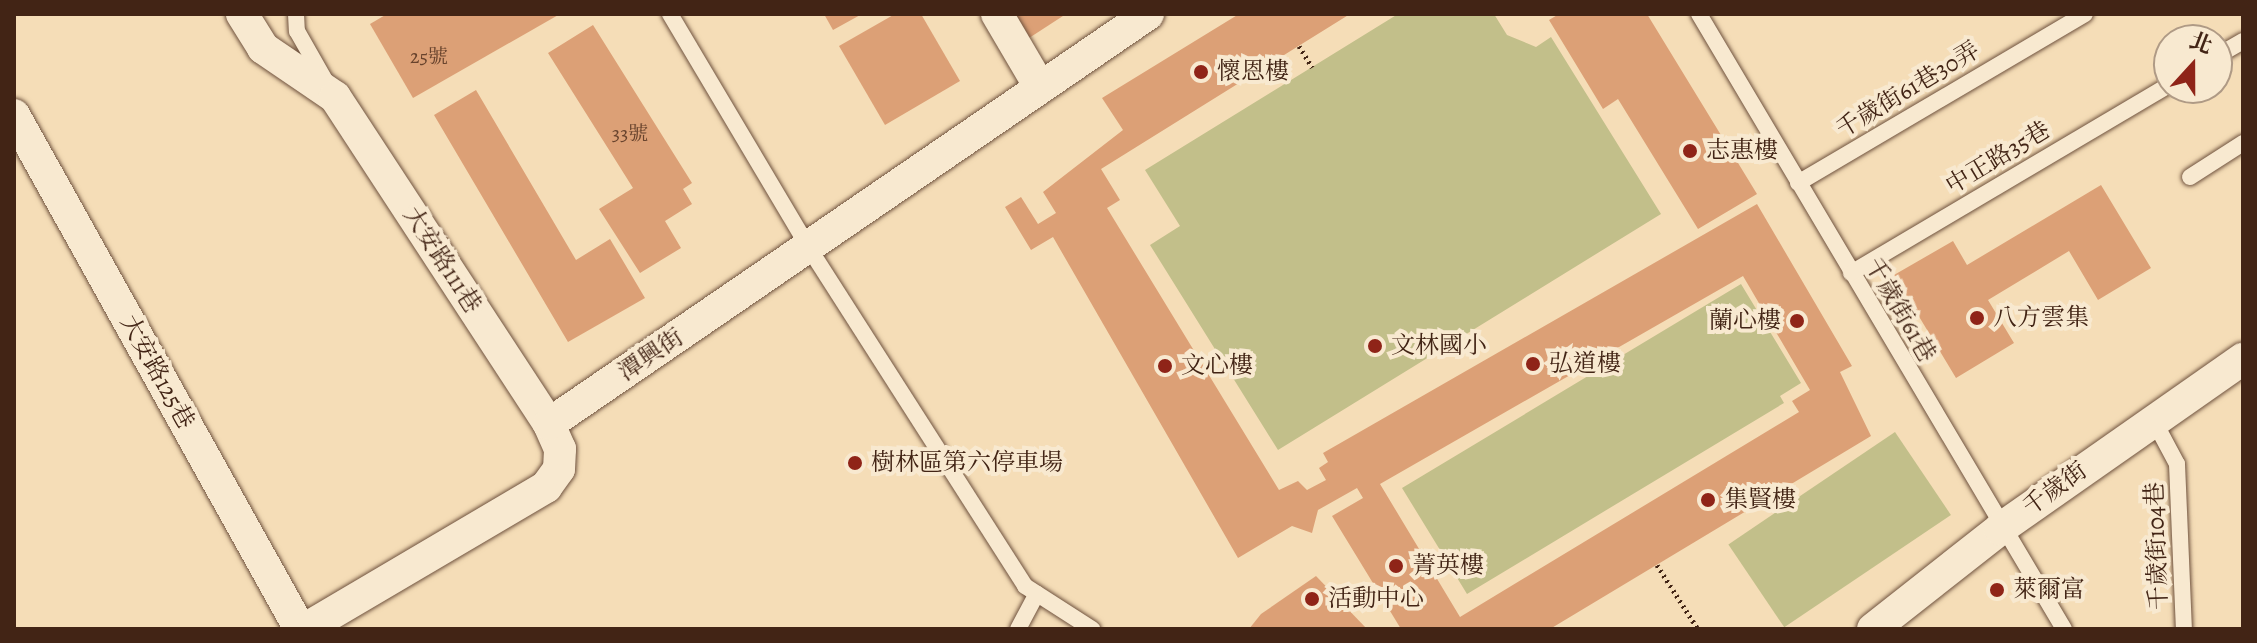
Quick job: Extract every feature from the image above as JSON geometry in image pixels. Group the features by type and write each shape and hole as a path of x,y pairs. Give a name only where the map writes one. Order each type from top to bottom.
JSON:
{"street":[{"name":"大安路111巷","path":"242,14 263,48 335,97 549,424"},
{"path":"997,14 1040,87"},
{"name":"潭興街","path":"549,424 1148,14"},
{"name":"大安路125巷","path":"14,115 303,629"},
{"name":"千歲街","path":"1873,629 2000,529 2153,419 2243,359"},
{"path":"303,629 546,487 559,469 560,449 549,424"}],"lane":[{"name":"大安路111巷","path":"296,14 297,31 335,97"},
{"path":"670,14 809,248 1037,594 1092,629"},
{"name":"千歲街61巷30弄","path":"1798,183 2085,14"},
{"name":"千歲街61巷","path":"1706,17 1798,183 2000,529 2064,629"},
{"name":"中正路35巷","path":"1851,273 2153,94"},
{"path":"2190,177 2243,143"},
{"name":"千歲街104巷","path":"2153,419 2177,464 2184,629"},
{"path":"1018,629 1037,594"}],"path":[{"path":"1299,46 1312,67"},
{"path":"1657,565 1698,629"}],"shaded area":[{"path":"1398,14 1494,14 1507,35 1536,47 1551,37 1661,214 1278,450 1150,245 1180,226 1145,170"},
{"path":"1741,284 1801,383 1780,396 1784,403 1467,594 1402,488"},
{"path":"1895,432 1951,515 1784,627 1728,544"}],"building":[{"path":"387,14 560,14 413,98 370,24"},
{"path":"824,14 862,14 833,30"},
{"path":"895,14 921,14 960,81 885,125 839,46"},
{"path":"1009,14 1066,14 1026,40"},
{"path":"1239,14 1350,14 1101,169 1120,200 1107,208 1279,490 1298,481 1307,490 1326,480 1319,468 1328,462 1323,453 1757,204 1852,366 1840,372 1871,436 1550,629 1401,629 1332,516 1363,498 1357,488 1318,510 1312,533 1292,526 1238,558 1053,237 1031,250 1005,207 1021,197 1038,224 1056,213 1043,192 1123,130 1102,98","holes":["1743,276 1810,390 1792,401 1799,412 1460,617 1380,484"]},
{"name":"志惠樓","path":"1559,14 1647,14 1757,194 1698,229 1618,99 1603,109 1549,20"},
{"path":"593,25 692,183 683,189 692,204 665,221 681,248 640,273 599,209 633,188 548,53"},
{"path":"476,90 576,260 610,239 645,298 568,342 434,115"},
{"path":"2101,185 2151,268 2098,300 2069,251 1988,300 2014,343 1956,378 1894,275 1953,241 1967,265"},
{"name":"活動中心","path":"1316,576 1367,629 1249,629 1261,614"}],"place":[{"name":"懷恩樓","path":"1201,72"},
{"name":"志惠樓","path":"1690,151"},
{"name":"八方雲集","path":"1977,318"},
{"name":"蘭心樓","path":"1797,321"},
{"name":"文林國小","path":"1375,346"},
{"name":"弘道樓","path":"1533,364"},
{"name":"文心樓","path":"1165,366"},
{"name":"樹林區第六停車場","path":"855,463"},
{"name":"集賢樓","path":"1708,500"},
{"name":"菁英樓","path":"1396,566"},
{"name":"萊爾富","path":"1997,590"},
{"name":"活動中心","path":"1312,599"}]}
